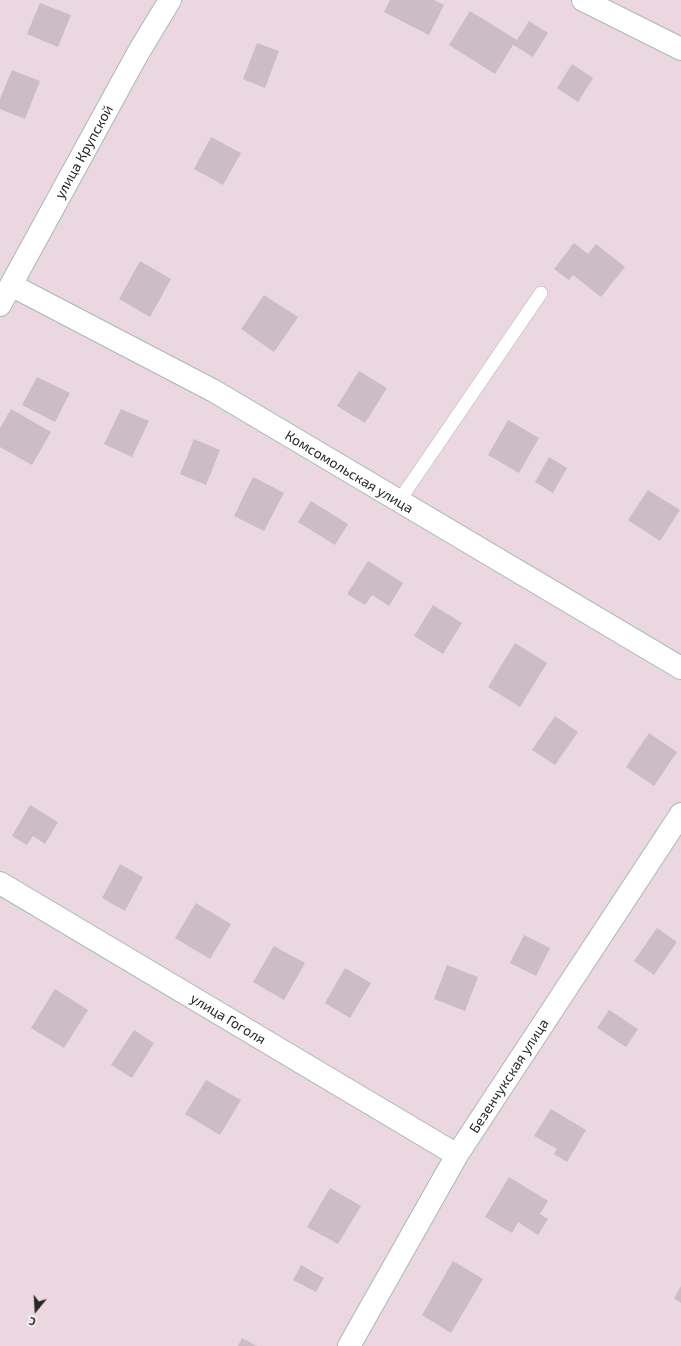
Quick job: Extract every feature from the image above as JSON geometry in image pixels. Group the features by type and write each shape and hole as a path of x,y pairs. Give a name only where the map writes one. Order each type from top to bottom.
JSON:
{"street":[{"name":"улица Крупской","path":"0,304 138,53 170,0"},
{"path":"583,0 681,49"},
{"name":"Комсомольская улица","path":"11,285 214,391 681,668"},
{"name":"Безенчукская улица","path":"349,1346 457,1155 681,814"},
{"name":"улица Гоголя","path":"0,883 457,1155"}],"lane":[{"path":"399,501 541,293"}],"building":[{"path":"390,0 434,0 444,5 429,35 384,12"},
{"path":"40,3 71,15 58,47 27,34"},
{"path":"470,11 517,40 529,21 548,33 533,57 513,45 495,74 449,45"},
{"path":"257,43 279,51 265,88 243,79"},
{"path":"572,64 593,78 578,102 557,88"},
{"path":"12,70 40,81 25,119 0,109 0,99"},
{"path":"211,137 241,153 223,185 194,169"},
{"path":"574,243 588,254 596,244 625,267 601,297 573,275 569,280 554,269"},
{"path":"140,261 171,279 150,317 119,299"},
{"path":"264,295 298,317 274,352 241,329"},
{"path":"359,371 387,388 365,423 337,406"},
{"path":"37,377 70,393 55,422 22,405"},
{"path":"11,409 51,432 32,465 0,447 0,428"},
{"path":"121,409 149,421 132,457 104,444"},
{"path":"508,420 539,438 519,473 488,455"},
{"path":"194,439 220,450 206,485 180,474"},
{"path":"549,457 567,468 553,493 535,482"},
{"path":"253,477 284,493 264,531 234,516"},
{"path":"648,490 680,510 660,541 628,520"},
{"path":"311,501 348,524 335,545 298,522"},
{"path":"368,561 403,583 389,606 372,595 365,605 347,594"},
{"path":"433,605 462,623 443,654 414,636"},
{"path":"515,643 547,663 520,707 488,687"},
{"path":"555,716 578,732 555,765 532,750"},
{"path":"649,733 677,752 654,786 626,767"},
{"path":"30,805 58,822 45,844 33,836 27,845 12,836"},
{"path":"120,864 143,877 125,911 102,898"},
{"path":"196,903 231,924 210,959 175,938"},
{"path":"657,928 677,942 654,975 634,961"},
{"path":"524,935 550,948 536,976 510,963"},
{"path":"274,946 305,963 284,1000 253,982"},
{"path":"447,965 478,977 465,1011 434,999"},
{"path":"345,968 371,983 350,1018 325,1003"},
{"path":"55,989 88,1010 64,1048 31,1028"},
{"path":"609,1010 638,1029 626,1047 597,1028"},
{"path":"134,1030 154,1043 132,1078 111,1065"},
{"path":"206,1080 241,1100 220,1135 185,1114"},
{"path":"551,1109 586,1130 567,1162 554,1154 557,1149 534,1136"},
{"path":"509,1177 548,1201 540,1214 548,1219 538,1235 518,1222 512,1233 485,1217"},
{"path":"330,1188 361,1206 338,1244 307,1227"},
{"path":"453,1261 483,1279 451,1333 422,1315"},
{"path":"301,1265 324,1278 316,1292 293,1280"},
{"path":"681,1286 681,1303 674,1298"},
{"path":"242,1338 257,1346 238,1346"}]}
